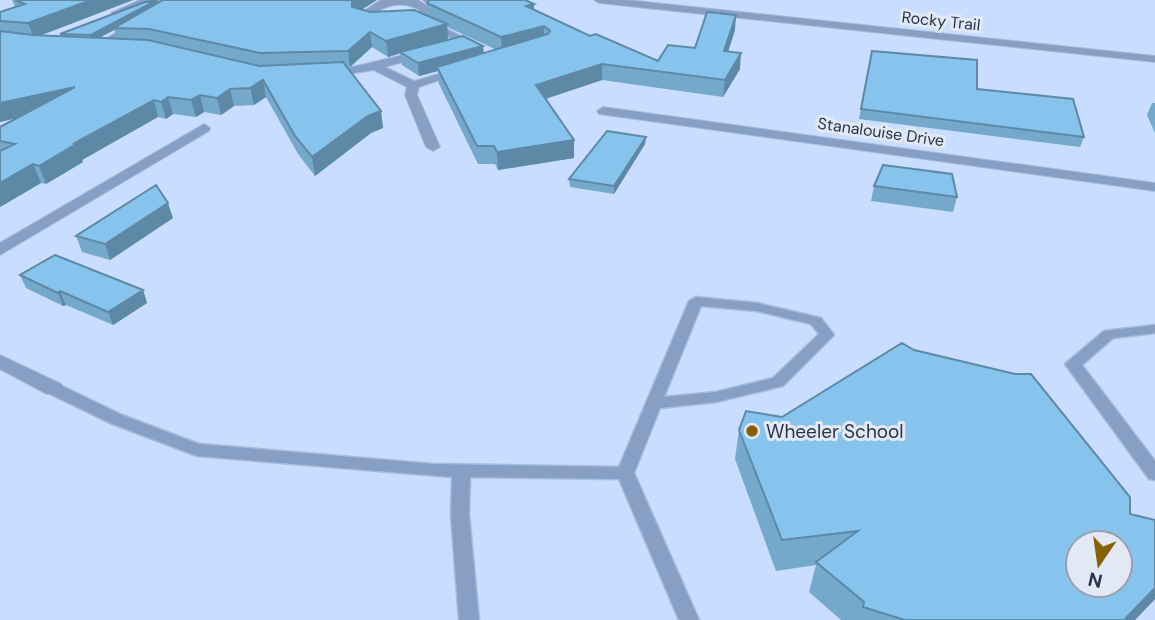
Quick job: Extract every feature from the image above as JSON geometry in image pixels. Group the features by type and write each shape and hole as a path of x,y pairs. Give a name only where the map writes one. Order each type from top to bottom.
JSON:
{"street":[{"path":"107,16 144,2 167,0 171,7 89,48 121,49"},
{"path":"386,21 360,18 385,2 396,0"},
{"path":"403,0 412,1 425,9 424,15 412,20 443,29 477,47"},
{"name":"Rocky Trail","path":"599,0 1155,59"},
{"path":"318,75 355,72 465,41"},
{"path":"374,66 413,85 476,66"},
{"path":"413,85 411,95 433,147"},
{"name":"Stanalouise Drive","path":"603,111 1155,187"},
{"path":"0,250 204,128"},
{"path":"0,361 54,389"}],"lane":[{"path":"655,403 716,397 778,382 827,335 816,321 757,307 696,301 625,473 689,620"},
{"path":"1155,329 1109,334 1073,364 1155,474"},
{"path":"54,389 116,419 197,450 461,470 625,473"},
{"path":"461,470 460,515 469,620"}],"building":[{"path":"15,0 91,0 28,23 0,21 0,12 25,4"},
{"path":"157,0 91,35 60,34 145,2"},
{"path":"163,0 352,0 352,7 371,12 414,10 447,24 386,41 370,32 348,51 260,53 149,29 114,28"},
{"path":"429,0 525,0 534,4 526,6 590,36 596,34 658,61 668,45 695,48 707,12 736,15 724,51 741,53 725,80 602,64 536,85 574,140 497,152 494,146 477,146 437,67 548,34 550,31 544,26 501,37 427,3"},
{"path":"0,31 148,40 259,66 343,62 381,111 368,116 312,157 295,136 263,80 250,88 230,89 217,98 200,95 191,100 168,97 161,102 154,100 73,144 76,144 39,166 33,164 0,183 0,151 15,144 0,141 0,127 75,87 0,103"},
{"path":"463,36 483,46 418,63 400,52"},
{"path":"872,51 977,60 977,89 1073,99 1084,137 861,109"},
{"path":"607,131 646,137 614,186 569,179"},
{"path":"883,165 952,174 957,197 874,186"},
{"path":"156,185 168,203 105,244 76,236"},
{"path":"55,255 143,290 108,312 20,275"},
{"path":"902,343 914,350 1015,374 1031,374 1130,497 1130,514 1155,520 1155,588 1124,620 905,620 863,607 864,602 816,562 858,531 782,540 739,430 746,411 782,417"}],"place":[{"name":"Wheeler School","path":"752,431"}]}
